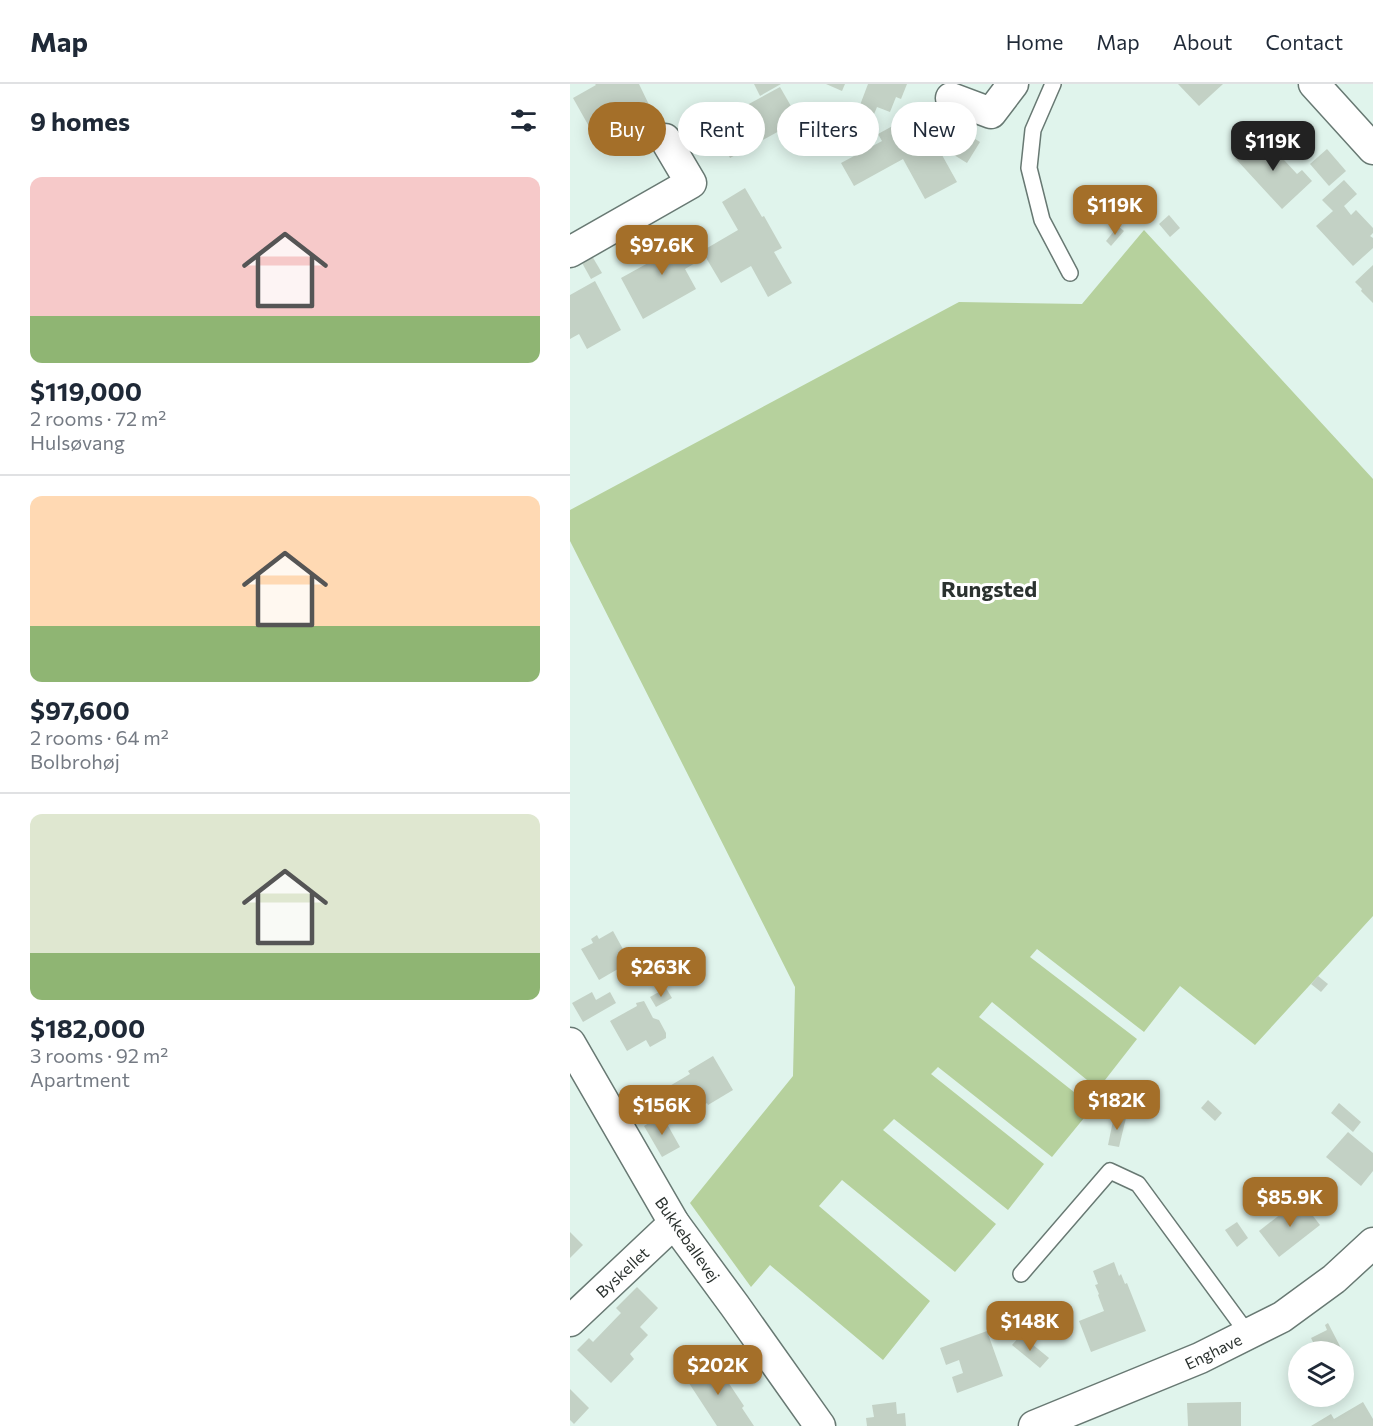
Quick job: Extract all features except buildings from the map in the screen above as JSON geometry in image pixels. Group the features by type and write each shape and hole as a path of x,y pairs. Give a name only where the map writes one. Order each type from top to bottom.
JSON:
{"street":[{"path":"951,98 991,113 1013,84"},
{"path":"1314,84 1373,149"},
{"path":"570,252 691,183 666,139"},
{"name":"Bukkeballevej","path":"570,1043 674,1223 820,1426"},
{"name":"Byskellet","path":"570,1321 674,1223"},
{"name":"Enghave","path":"1034,1426 1200,1359 1282,1317 1334,1279 1373,1243"}],"lane":[{"path":"1053,84 1033,130 1029,168 1042,220 1070,273"},
{"path":"1021,1274 1110,1171 1138,1184 1248,1334"}],"green space":[{"path":"1144,230 1373,479 1373,916 1255,1045 1180,986 1144,1032 1037,949 1030,957 1137,1039 1098,1089 992,1002 979,1017 1093,1107 1052,1157 938,1067 931,1074 1044,1164 1008,1210 894,1119 883,1130 996,1224 955,1272 842,1180 819,1206 930,1301 883,1360 770,1265 751,1287 690,1203 793,1076 795,987 570,541 570,510 959,302 1082,304"}],"district":[{"name":"Rungsted","path":"989,588"}]}
